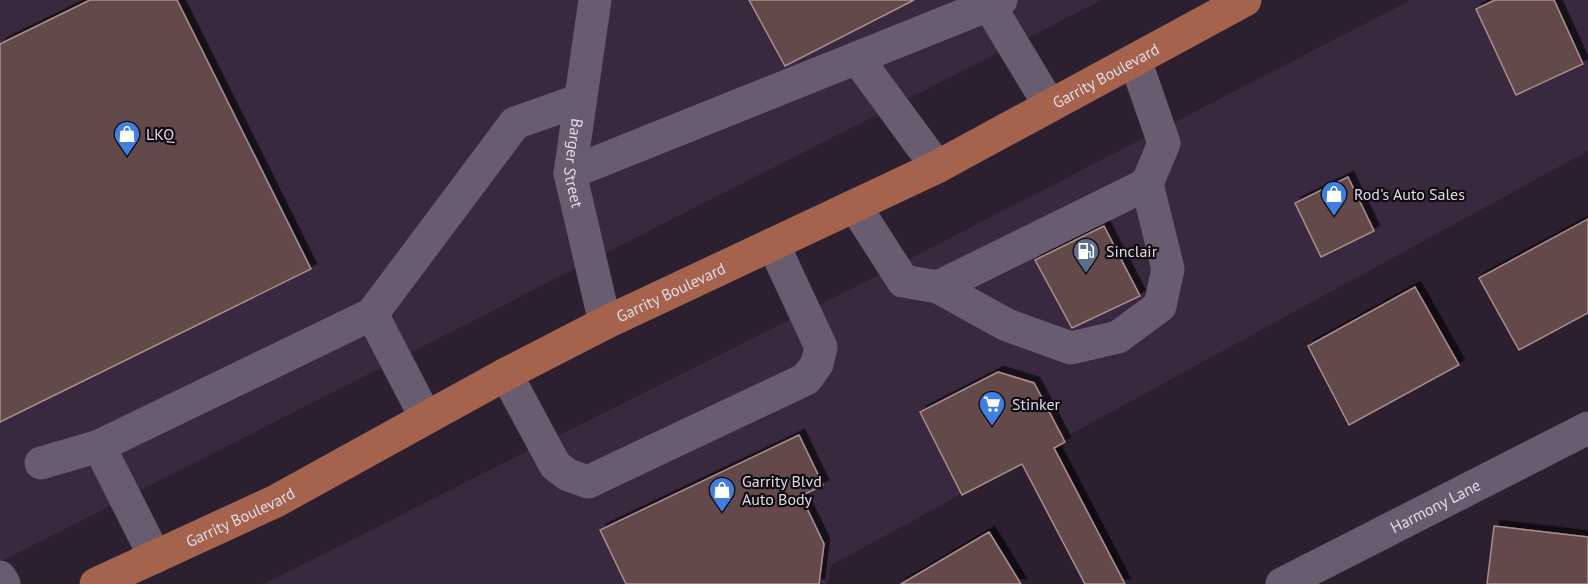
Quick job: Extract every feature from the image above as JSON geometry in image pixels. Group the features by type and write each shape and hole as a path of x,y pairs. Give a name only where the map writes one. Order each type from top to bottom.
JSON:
{"main road":[{"name":"Garrity Boulevard","path":"96,584 276,501 506,374 605,323 937,167 1135,60 1236,2"}],"street":[{"name":"Barger Street","path":"595,0 570,173 605,323"},
{"path":"570,173 995,2 1050,106"},
{"path":"857,58 937,167"},
{"path":"855,206 903,281 938,287 1007,325 1071,348 1118,337 1160,306 1168,269 1147,184 1164,143 1135,60"},
{"path":"41,463 99,446 372,314 515,123 580,100"},
{"path":"938,287 1147,184"},
{"path":"506,374 555,465 568,475 588,482 806,380 817,364 820,347 773,244"},
{"path":"372,314 426,418"},
{"name":"Harmony Lane","path":"1282,584 1588,428"},
{"path":"99,446 155,557"},
{"path":"0,578 4,584"}],"shaded area":[{"path":"0,0 1102,0 0,562"},
{"path":"1411,0 1588,0 1588,151 830,566 828,584 263,584 855,287"}],"building":[{"name":"LKQ","path":"90,0 177,0 311,269 0,422 0,44"},
{"path":"749,0 914,0 785,66"},
{"path":"1495,0 1554,0 1583,64 1516,95 1476,9"},
{"name":"Rod's Auto Sales","path":"1348,177 1374,231 1321,257 1295,203"},
{"path":"1588,219 1588,313 1519,350 1479,278"},
{"name":"Sinclair","path":"1104,226 1140,296 1072,328 1035,260"},
{"path":"1415,287 1459,365 1349,425 1308,346"},
{"name":"Stinker","path":"998,372 1034,383 1065,442 1054,448 1125,584 1085,584 1022,464 962,495 920,412"},
{"name":"Garrity Blvd Auto Body","path":"799,435 823,485 801,496 824,544 819,584 626,584 600,530"},
{"path":"1494,526 1588,537 1588,584 1487,584"},
{"path":"989,532 1021,584 901,584"}],"place":[{"name":"LKQ","path":"127,157"},
{"name":"Rod's Auto Sales","path":"1334,217"},
{"name":"Sinclair","path":"1086,274"},
{"name":"Stinker","path":"992,427"},
{"name":"Garrity Blvd Auto Body","path":"722,513"}]}
